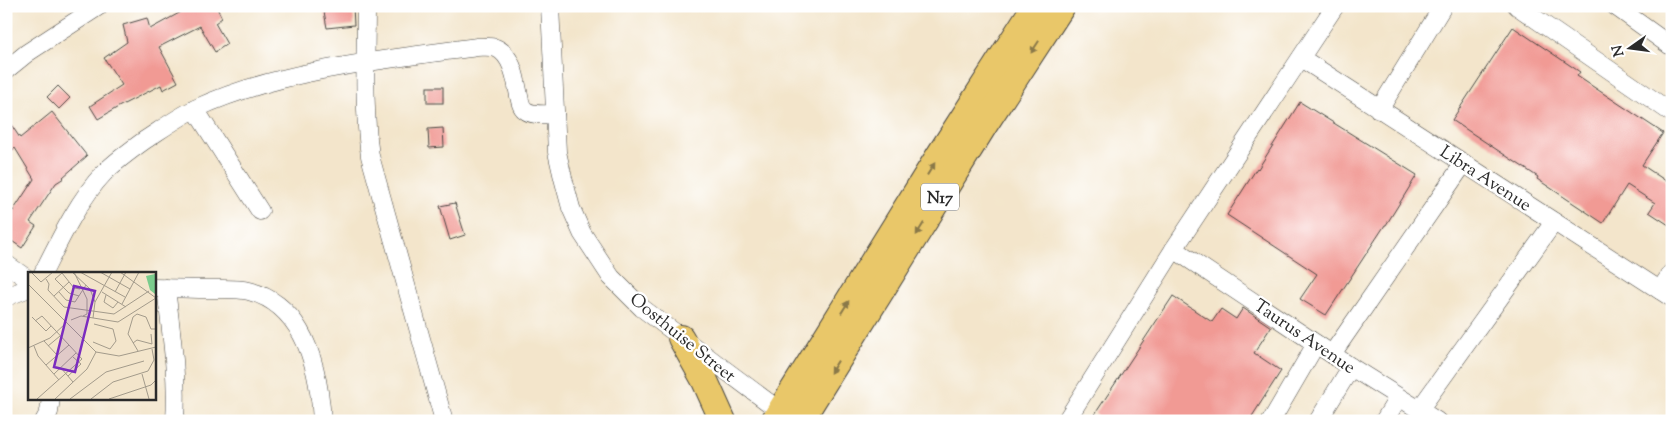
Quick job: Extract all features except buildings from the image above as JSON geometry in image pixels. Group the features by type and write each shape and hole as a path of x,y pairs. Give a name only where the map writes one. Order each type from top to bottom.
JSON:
{"highway":[{"name":"N17","path":"779,418 940,154 1035,6"},
{"name":"N17","path":"779,418 986,124 1062,6"},
{"path":"681,338 705,381 723,421"}],"street":[{"path":"6,70 28,53 99,6"},
{"path":"366,6 367,131 370,156 444,421"},
{"name":"Oosthuise Street","path":"550,6 557,152 572,208 582,234 611,277 642,308 779,418"},
{"path":"1066,421 1174,249 1335,6"},
{"path":"1379,110 1443,6"},
{"path":"1517,6 1672,113"},
{"path":"1615,6 1672,47"},
{"path":"44,272 82,203 104,174 131,150 170,123 196,109 246,90 366,62 477,47 495,48 506,56 509,62 523,109 534,114 555,114"},
{"name":"Libra Avenue","path":"1301,58 1666,294"},
{"path":"196,109 260,211"},
{"path":"1332,354 1464,163"},
{"path":"1429,417 1554,222"},
{"name":"Taurus Avenue","path":"1174,249 1429,417"},
{"path":"6,264 28,279"},
{"path":"1666,294 1672,272"},
{"path":"6,297 28,288"},
{"path":"175,421 175,371 160,288 232,289 249,292 270,300 281,307 297,325 305,340 320,389 322,421"},
{"path":"1271,421 1316,344"},
{"path":"1318,421 1351,367"},
{"path":"1384,421 1398,398"},
{"path":"44,421 49,412 51,400"}],"path":[{"path":"747,421 779,418"}]}
